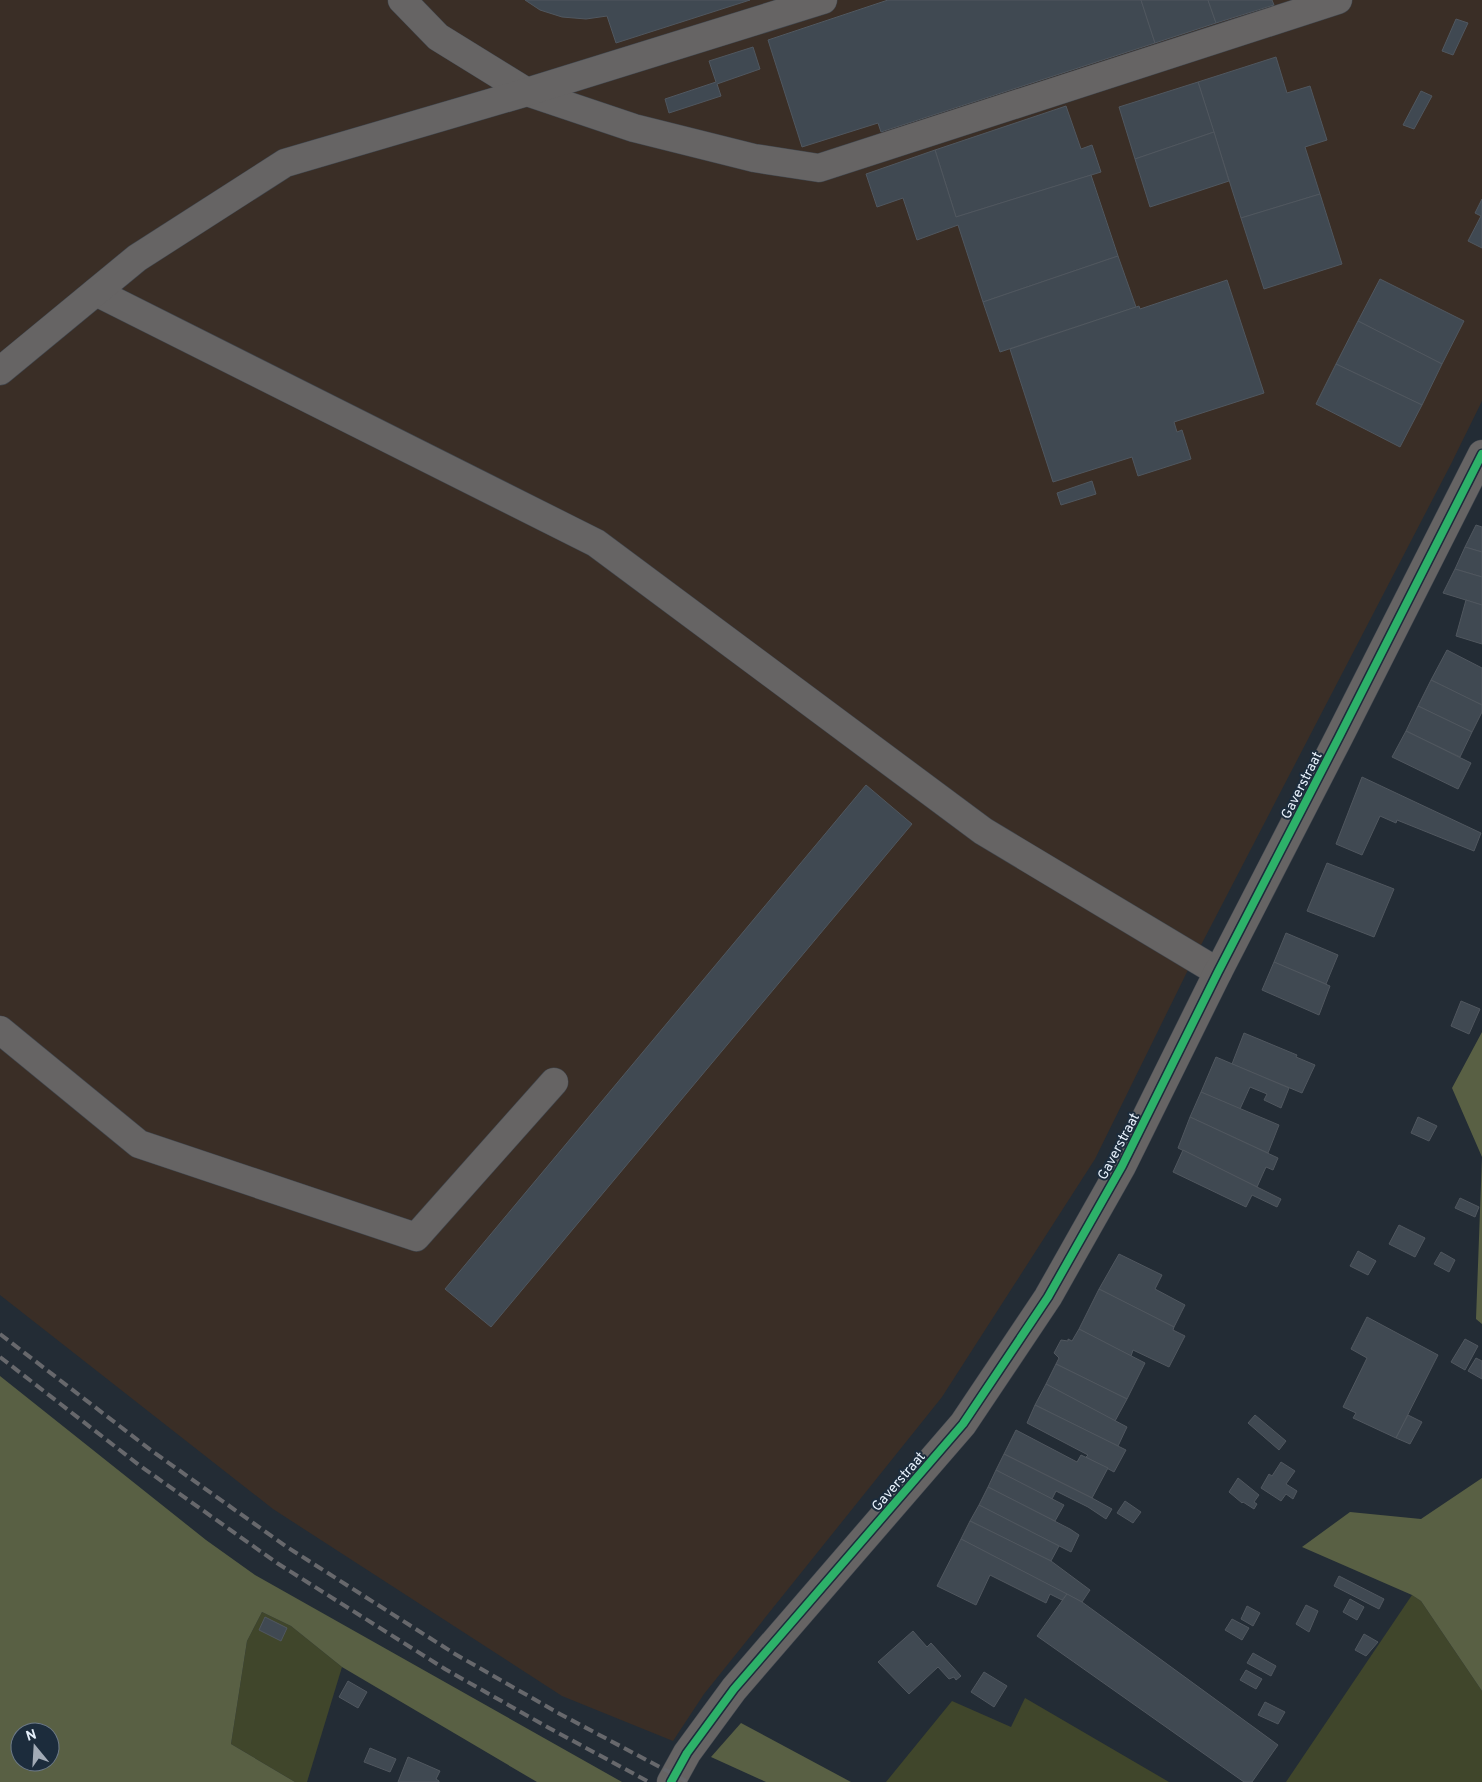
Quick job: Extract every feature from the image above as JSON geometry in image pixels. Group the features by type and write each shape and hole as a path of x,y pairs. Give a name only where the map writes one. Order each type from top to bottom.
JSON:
{"street":[{"path":"402,0 438,37 527,92 634,128 754,158 819,168 1338,0"},
{"path":"0,371 137,258 285,163 527,92 818,1"},
{"path":"96,292 596,543 983,832 1218,972"},
{"name":"Gaverstraat","path":"671,1782 687,1753 734,1689 968,1416 1048,1297 1122,1166 1218,972 1339,738 1482,454"},
{"path":"0,1030 139,1144 416,1237 554,1082"}],"shaded area":[{"path":"0,0 1482,0 1482,401 1187,972 1095,1159 942,1397 704,1694 673,1741 562,1696 273,1509 0,1295"}],"green space":[{"path":"1482,1032 1482,1157 1452,1088"},
{"path":"1482,1157 1482,1324 1476,1319"},
{"path":"0,1376 206,1540 255,1575 622,1782 537,1782 342,1667 291,1626 262,1612 247,1641 231,1744 295,1782 0,1782"},
{"path":"1482,1478 1482,1691 1421,1601 1412,1595 1302,1547 1350,1512 1421,1519"},
{"path":"1412,1595 1421,1601 1482,1691 1482,1782 1286,1782"},
{"path":"262,1612 291,1626 342,1667 307,1782 295,1782 231,1744 247,1641"},
{"path":"1025,1698 1169,1782 886,1782 952,1701 1011,1727"},
{"path":"741,1723 851,1782 766,1782 711,1757"}],"building":[{"path":"525,0 750,0 616,43 607,16 586,19 562,17 540,10"},
{"path":"888,0 1141,0 1155,43 881,132 878,123 802,147 768,40"},
{"path":"1141,0 1208,0 1216,23 1155,43"},
{"path":"1208,0 1272,0 1274,5 1216,23"},
{"path":"1456,19 1468,23 1453,55 1442,51"},
{"path":"753,47 760,69 717,84 721,96 669,113 665,99 716,82 709,61"},
{"path":"1276,57 1287,93 1310,86 1327,140 1305,147 1320,194 1241,218 1198,82"},
{"path":"1198,82 1214,132 1135,159 1119,107"},
{"path":"1421,91 1432,96 1414,129 1403,125"},
{"path":"1066,106 1081,149 1092,145 1101,172 956,217 935,150"},
{"path":"1214,132 1229,181 1150,207 1135,159"},
{"path":"935,150 956,217 1091,175 1118,256 983,302 958,225 917,240 903,198 877,207 866,174"},
{"path":"1320,194 1342,264 1264,289 1241,218"},
{"path":"1482,199 1482,248 1468,241 1481,216 1475,213"},
{"path":"1118,256 1136,307 1000,352 983,302"},
{"path":"1380,279 1464,321 1442,364 1358,321"},
{"path":"1227,280 1264,393 1174,422 1177,432 1182,430 1191,459 1138,476 1132,457 1053,482 1010,349 1139,306 1140,309"},
{"path":"1358,321 1442,364 1422,405 1336,364"},
{"path":"1336,364 1422,405 1400,447 1316,404"},
{"path":"1092,481 1096,494 1061,505 1057,493"},
{"path":"1476,525 1482,527 1482,552 1465,547"},
{"path":"1465,547 1482,552 1482,577 1455,569"},
{"path":"1455,569 1482,577 1482,605 1443,593"},
{"path":"1466,600 1482,605 1482,644 1456,636"},
{"path":"1447,650 1482,668 1482,705 1431,680"},
{"path":"1431,680 1482,705 1482,712 1472,732 1418,706"},
{"path":"1418,706 1472,732 1460,757 1406,731"},
{"path":"1406,731 1471,763 1458,789 1392,757"},
{"path":"1362,777 1481,833 1474,851 1397,820 1396,823 1380,816 1362,855 1336,844"},
{"path":"866,785 912,824 491,1327 445,1289"},
{"path":"1327,863 1394,889 1374,937 1307,911"},
{"path":"1286,933 1338,955 1326,984 1274,962"},
{"path":"1274,962 1330,986 1319,1015 1262,990"},
{"path":"1461,1001 1480,1009 1469,1034 1451,1026"},
{"path":"1244,1033 1297,1055 1296,1057 1315,1065 1302,1093 1232,1064"},
{"path":"1216,1057 1289,1088 1281,1108 1264,1100 1267,1094 1250,1087 1240,1109 1201,1092"},
{"path":"1201,1092 1279,1125 1268,1153 1190,1117"},
{"path":"1190,1117 1278,1158 1273,1170 1266,1167 1257,1187 1178,1148"},
{"path":"1418,1117 1437,1126 1429,1141 1411,1133"},
{"path":"1183,1150 1281,1199 1277,1207 1252,1195 1246,1207 1173,1172"},
{"path":"1460,1198 1479,1207 1475,1217 1455,1208"},
{"path":"1399,1225 1425,1238 1415,1257 1389,1244"},
{"path":"1358,1251 1376,1261 1368,1275 1350,1266"},
{"path":"1441,1252 1455,1260 1449,1272 1434,1264"},
{"path":"1119,1254 1162,1275 1155,1289 1185,1305 1174,1327 1099,1289"},
{"path":"1099,1289 1174,1327 1173,1330 1185,1336 1169,1367 1133,1350 1131,1356 1079,1329"},
{"path":"1367,1317 1438,1355 1396,1438 1353,1418 1356,1413 1343,1407 1367,1358 1351,1349"},
{"path":"1079,1329 1145,1363 1127,1399 1056,1364 1059,1358 1054,1353 1061,1340 1068,1341 1068,1339 1072,1341"},
{"path":"1465,1339 1478,1346 1465,1370 1451,1362"},
{"path":"1476,1358 1482,1361 1482,1379 1468,1371"},
{"path":"1056,1364 1127,1399 1115,1421 1046,1384"},
{"path":"1046,1384 1127,1427 1118,1446 1035,1405"},
{"path":"1035,1405 1126,1450 1114,1472 1086,1457 1088,1455 1027,1423"},
{"path":"1255,1415 1286,1441 1279,1450 1248,1423"},
{"path":"1408,1415 1422,1422 1410,1444 1396,1438"},
{"path":"1016,1430 1077,1462 1081,1455 1108,1468 1092,1498 1004,1454"},
{"path":"1004,1454 1112,1509 1106,1519 1088,1507 1056,1491 1052,1499 996,1470"},
{"path":"1281,1462 1295,1471 1286,1484 1297,1491 1293,1499 1286,1494 1281,1501 1261,1488 1269,1474 1272,1476"},
{"path":"996,1470 1064,1505 1055,1521 988,1487"},
{"path":"1238,1478 1259,1495 1254,1502 1257,1504 1254,1509 1242,1503 1229,1492"},
{"path":"988,1487 1079,1535 1071,1552 979,1505"},
{"path":"1125,1501 1141,1512 1133,1523 1117,1513"},
{"path":"979,1505 1059,1546 1051,1561 970,1521"},
{"path":"970,1521 1051,1561 1090,1590 1082,1602 961,1539"},
{"path":"961,1539 1067,1594 1062,1600 1050,1594 1046,1603 990,1575 976,1605 937,1586"},
{"path":"1339,1576 1384,1599 1379,1609 1334,1586"},
{"path":"1067,1594 1082,1602 1278,1745 1252,1782 1244,1782 1037,1636"},
{"path":"1350,1599 1364,1607 1357,1620 1343,1612"},
{"path":"1306,1605 1318,1611 1309,1632 1296,1624"},
{"path":"1247,1606 1260,1613 1253,1626 1241,1619"},
{"path":"265,1617 287,1628 281,1641 259,1630"},
{"path":"1232,1619 1249,1628 1242,1640 1225,1630"},
{"path":"913,1631 927,1647 931,1643 961,1676 956,1680 954,1677 949,1679 938,1667 909,1694 878,1662"},
{"path":"1364,1634 1378,1642 1366,1656 1355,1650"},
{"path":"1253,1653 1276,1666 1271,1676 1247,1663"},
{"path":"1246,1670 1262,1679 1256,1689 1240,1680"},
{"path":"984,1672 1007,1686 994,1707 971,1692"},
{"path":"348,1681 367,1692 358,1708 339,1697"},
{"path":"1265,1702 1285,1712 1278,1724 1258,1715"},
{"path":"370,1748 396,1759 390,1772 364,1762"},
{"path":"408,1757 440,1771 436,1779 439,1782 398,1782"}],"railway":[{"path":"0,1334 152,1451 287,1547 455,1654 560,1714 688,1782"},
{"path":"0,1357 139,1465 277,1563 445,1669 649,1782"}],"cycle path":[{"path":"671,1782 687,1753 734,1689 963,1424 1048,1297 1122,1166 1218,972 1482,454"}]}
